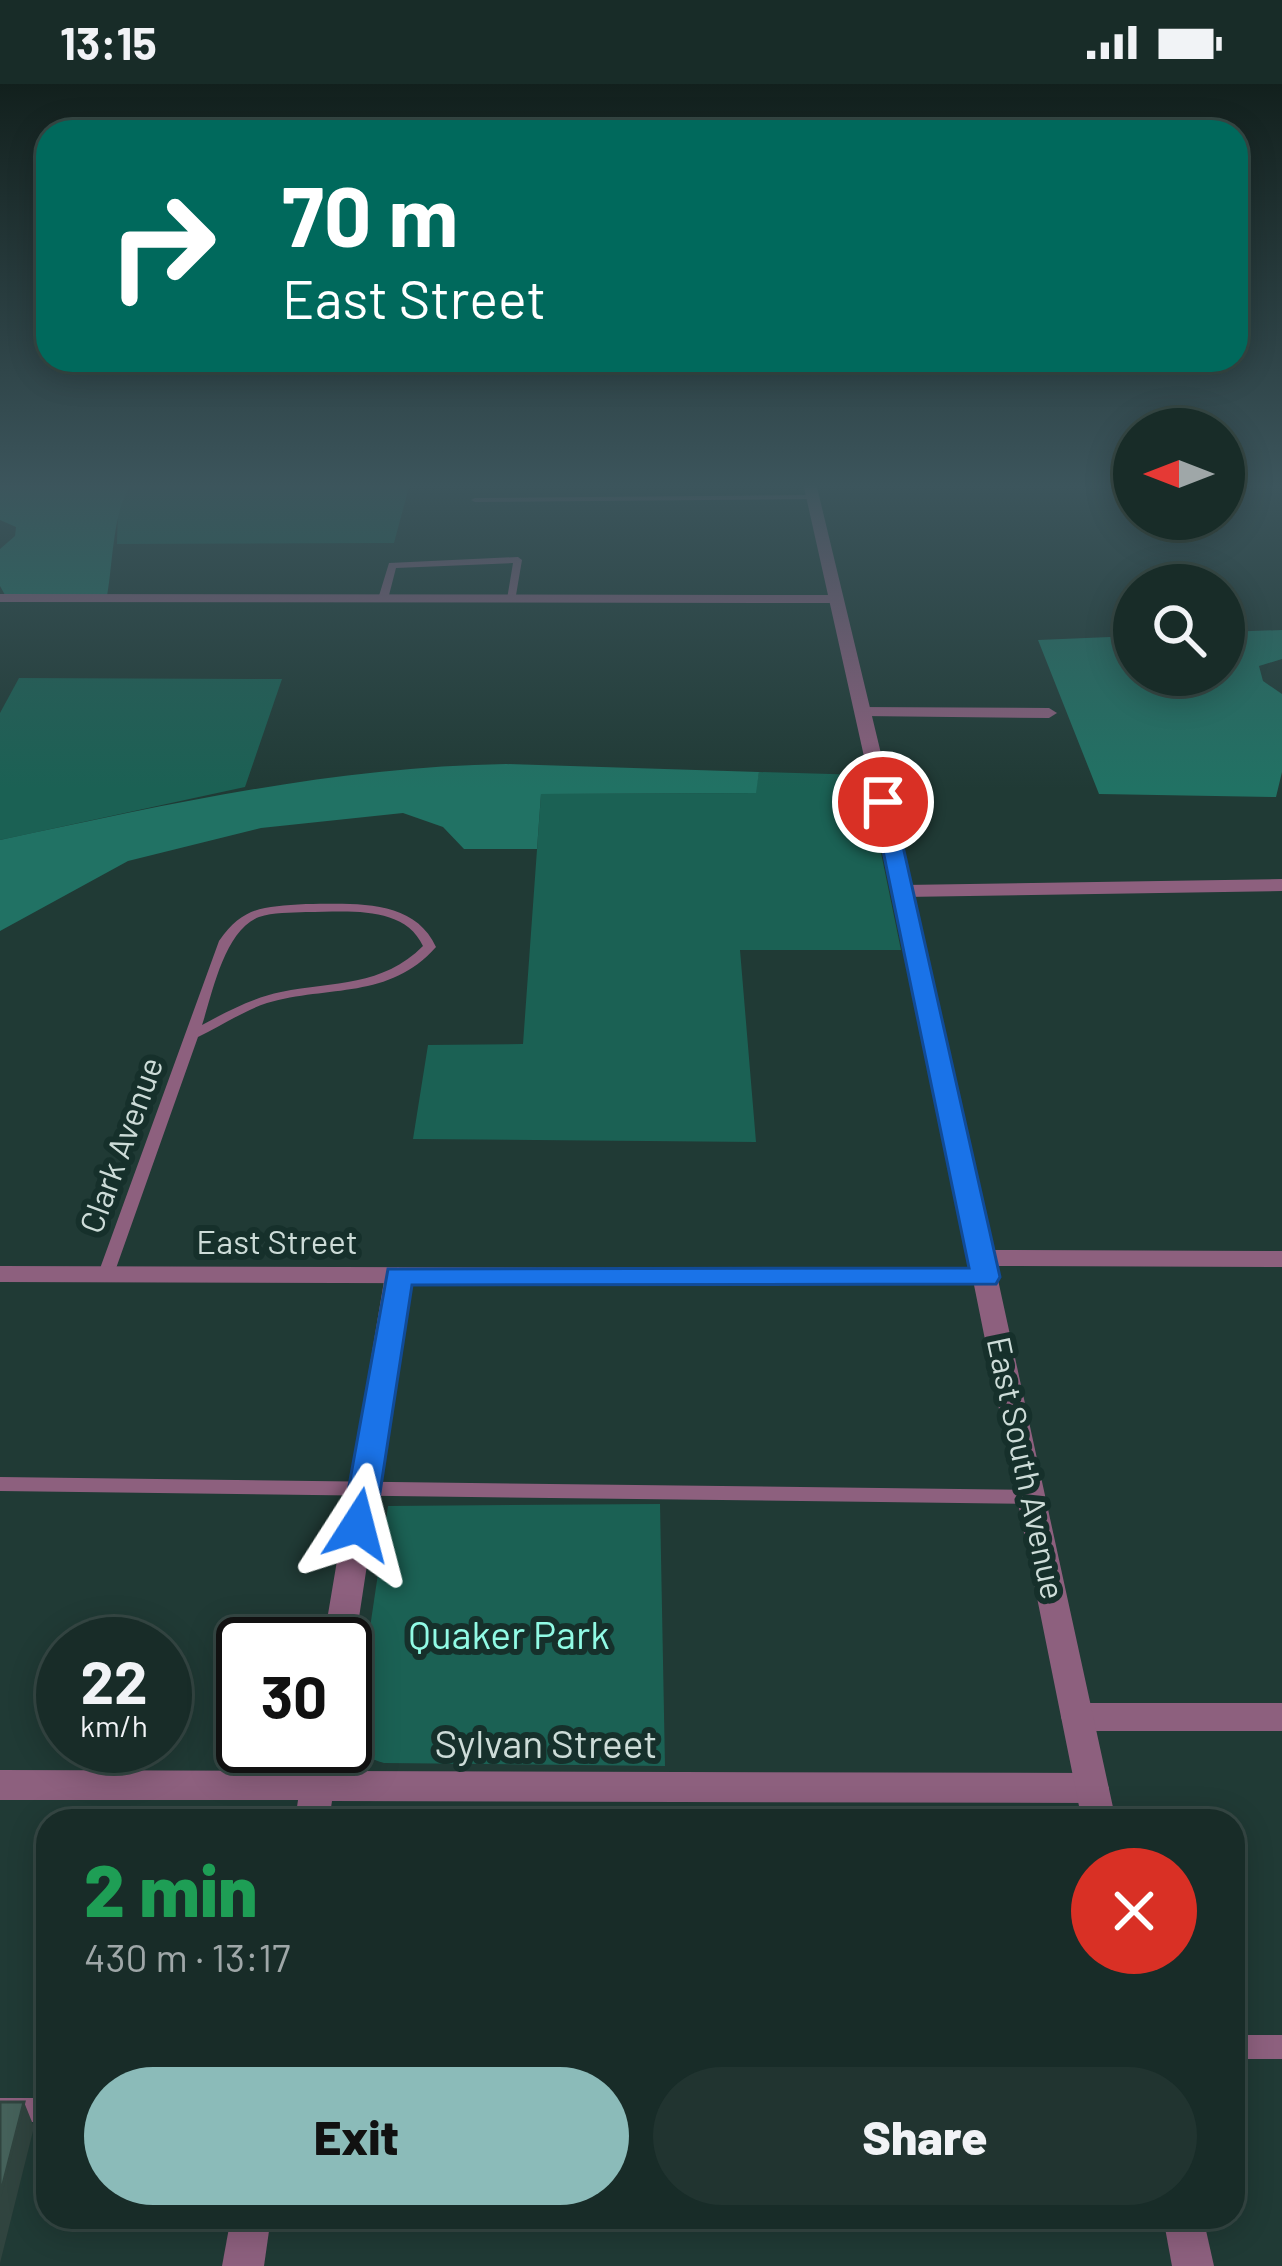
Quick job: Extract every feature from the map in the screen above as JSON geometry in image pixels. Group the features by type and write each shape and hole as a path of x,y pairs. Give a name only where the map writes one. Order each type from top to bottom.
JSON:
{"street":[{"name":"East South Avenue","path":"833,585 904,891 1096,1805"},
{"path":"0,598 836,599"},
{"path":"862,711 1049,713"},
{"path":"904,891 1282,885"},
{"name":"East Street","path":"0,1274 398,1275 984,1268 1282,1259"},
{"path":"343,1617 398,1275"},
{"path":"1077,1717 1282,1717"},
{"path":"314,1809 319,1773"},
{"name":"Sylvan Street","path":"0,1784 317,1785 1096,1805"},
{"path":"243,2266 248,2229"},
{"path":"1185,2229 1193,2266"}],"lane":[{"path":"382,598 386,585"},
{"path":"512,599 514,585"},
{"name":"Clark Avenue","path":"106,1274 228,933 240,917 264,909 385,911 416,925 427,936 430,947 418,962 396,975 257,1002 192,1035"},
{"path":"0,1484 1032,1497"},
{"path":"1245,2047 1282,2047"},
{"path":"0,2110 36,2110"}],"green space":[{"path":"109,585 107,596 5,595 0,586"},
{"path":"1282,630 1282,659 1259,666 1263,681 1282,694 1282,772 1276,797 1099,794 1038,640 1113,637 1113,696 1245,696 1245,631"},
{"path":"19,678 282,679 245,787 0,840 0,713"},
{"path":"506,764 759,772 756,793 541,794 537,849 464,849 443,827 403,813 261,828 128,861 0,931 0,840 314,780"},
{"path":"759,772 865,775 901,950 740,950 756,1142 413,1139 428,1045 523,1044 541,794 755,793"},
{"name":"Quaker Park","path":"660,1504 665,1766 384,1763 372,1758 372,1617 388,1506"}],"building":[{"path":"0,2102 24,2102 0,2196"}],"route":[{"path":"358,1525 398,1275 986,1277 883,802"}]}
